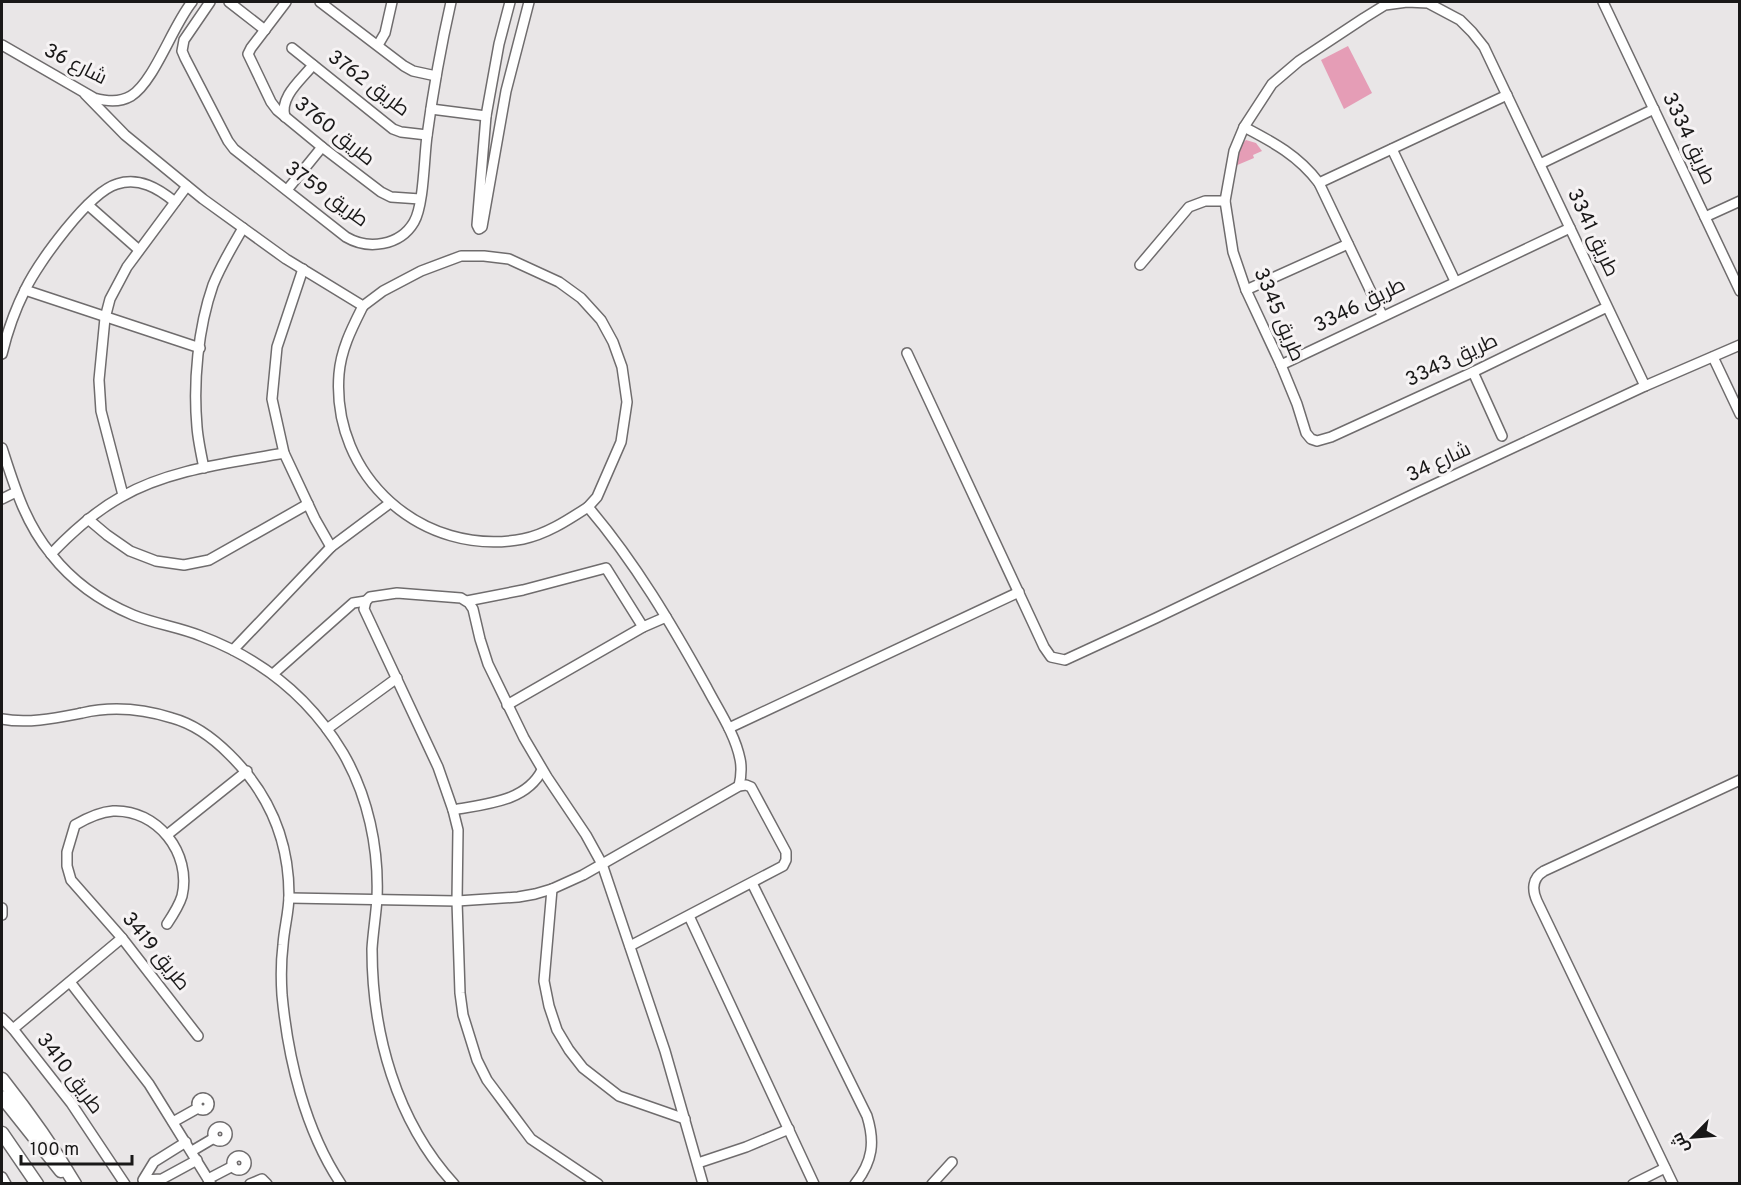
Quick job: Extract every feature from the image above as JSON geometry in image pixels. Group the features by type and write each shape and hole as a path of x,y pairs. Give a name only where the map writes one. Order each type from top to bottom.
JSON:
{"main road":[{"path":"2,1079 59,1156 73,1184"},
{"path":"2,1098 33,1139 73,1184"},
{"path":"2,1133 37,1184"}],"street":[{"name":"شارع 36","path":"2,45 86,94 100,100 119,101 139,90 192,2"},
{"name":"طريق 3759","path":"210,2 184,40 183,54 231,146 346,237 370,245 391,241 406,231 417,216 436,76 451,2"},
{"path":"229,2 265,30"},
{"name":"طريق 3760","path":"286,2 250,48 248,54 274,106 322,147 384,194 391,197 420,199"},
{"path":"321,2 409,69 436,76"},
{"path":"378,45 386,33 392,2"},
{"path":"510,2 499,44 486,116 477,225 479,229 482,227 506,91 529,2"},
{"name":"طريق 3341","path":"1429,2 1460,20 1484,47 1645,386"},
{"name":"طريق 3345","path":"1311,439 1306,433 1281,365 1246,290 1233,252 1225,201 1234,151 1244,128 1272,84 1299,61 1385,5 1429,2"},
{"name":"طريق 3334","path":"1603,2 1740,291"},
{"name":"طريق 3762","path":"292,48 393,129 427,135"},
{"path":"285,117 286,99 313,65"},
{"path":"86,94 125,135 187,186 303,269 363,306"},
{"path":"1319,183 1507,95"},
{"path":"270,99 286,99"},
{"path":"431,109 486,116"},
{"path":"1540,164 1654,109"},
{"path":"1244,128 1277,145 1310,170 1319,183 1382,315"},
{"path":"287,190 322,147"},
{"path":"1392,149 1455,281"},
{"path":"2,354 5,339 25,290 54,246 88,205 104,190 116,184 143,183 155,187 175,201"},
{"path":"123,495 101,411 99,380 105,318 117,284 139,250 187,186"},
{"path":"1140,265 1189,207 1205,201 1225,201"},
{"path":"1705,217 1740,201"},
{"path":"88,205 139,250"},
{"path":"204,468 197,428 196,388 205,316 213,285 226,256 243,228"},
{"name":"طريق 3346","path":"1281,365 1382,315 1570,228"},
{"path":"1246,290 1348,244"},
{"path":"461,256 484,256 509,260 559,282 581,298 601,320 613,342 622,367 627,402 621,442 597,496 588,507 558,527 524,539 488,542 453,537 419,524 390,503 366,476 349,444 340,409 339,373 347,338 363,306 383,291 421,271 461,256"},
{"path":"303,269 278,347 272,399 284,453 331,547"},
{"path":"25,290 200,348"},
{"name":"طريق 3343","path":"1311,439 1324,440 1473,372 1607,307"},
{"name":"شارع 34","path":"1019,592 1047,652 1051,657 1059,659 1071,657 1645,386 1740,345"},
{"path":"729,728 1019,592 907,353"},
{"path":"1713,357 1740,414"},
{"path":"1473,372 1502,436"},
{"path":"2,448 16,492 31,525 51,554 75,579 103,600 134,616 200,635 232,650 273,674 293,690 327,729 357,782 374,840 377,900 373,932 373,968 383,1046 399,1096 414,1129 454,1184"},
{"path":"51,554 88,519 123,495 159,480 204,468 284,453"},
{"path":"2,499 16,492"},
{"path":"232,650 331,547 390,503"},
{"path":"88,519 130,551 156,561 184,565 209,560 308,504"},
{"path":"588,507 607,530 666,616 729,728 740,759 739,786"},
{"path":"467,601 523,590 606,568 643,627"},
{"path":"598,1184 531,1139 487,1080 469,1038 460,993 458,830 438,767 364,609 370,597 397,593 461,598 467,601 473,609 484,652 507,705 542,770 586,835 602,864 685,1119 703,1184"},
{"path":"273,674 353,603 366,601"},
{"path":"507,705 666,616"},
{"path":"327,729 397,678"},
{"path":"2,719 28,721 66,717 83,712 117,710 151,712 198,729 219,744 247,771 266,799 280,831 288,864 289,898 283,944 282,992 287,1038 298,1085 317,1138 341,1184"},
{"path":"453,810 519,794 532,785 542,770"},
{"path":"167,924 176,911 184,880 182,864 167,835 247,771"},
{"path":"1673,1184 1537,901 1534,883 1537,876 1544,871 1740,780"},
{"path":"289,898 458,901 518,897 552,889 583,875 739,786 746,785 753,790 787,856 785,863 752,883 630,946"},
{"name":"طريق 3419","path":"167,835 144,817 116,811 101,813 75,825 67,852 67,866 71,880 122,938 198,1036"},
{"path":"752,883 867,1116 872,1149 867,1164 855,1184"},
{"path":"552,889 544,981 557,1030 583,1068 619,1096 685,1119"},
{"path":"2,908 2,915"},
{"path":"689,916 814,1184"},
{"path":"13,1029 122,938"},
{"path":"70,982 149,1084 210,1181 233,1166"},
{"name":"طريق 3410","path":"2,1018 71,1103 125,1184"},
{"path":"174,1122 198,1108"},
{"path":"698,1163 789,1130"},
{"path":"192,1152 214,1138"},
{"path":"141,1182 154,1162 186,1142"},
{"path":"141,1182 162,1179 197,1160"},
{"path":"932,1184 952,1162"},
{"path":"1633,1184 1665,1168"},
{"path":"2,1177 6,1184"},
{"path":"250,1184 262,1179 267,1184"}],"shaded area":[{"path":"1348,46 1372,93 1344,109 1321,60"},
{"path":"1246,140 1256,143 1262,151 1253,155 1254,158 1235,166 1235,150"}]}
